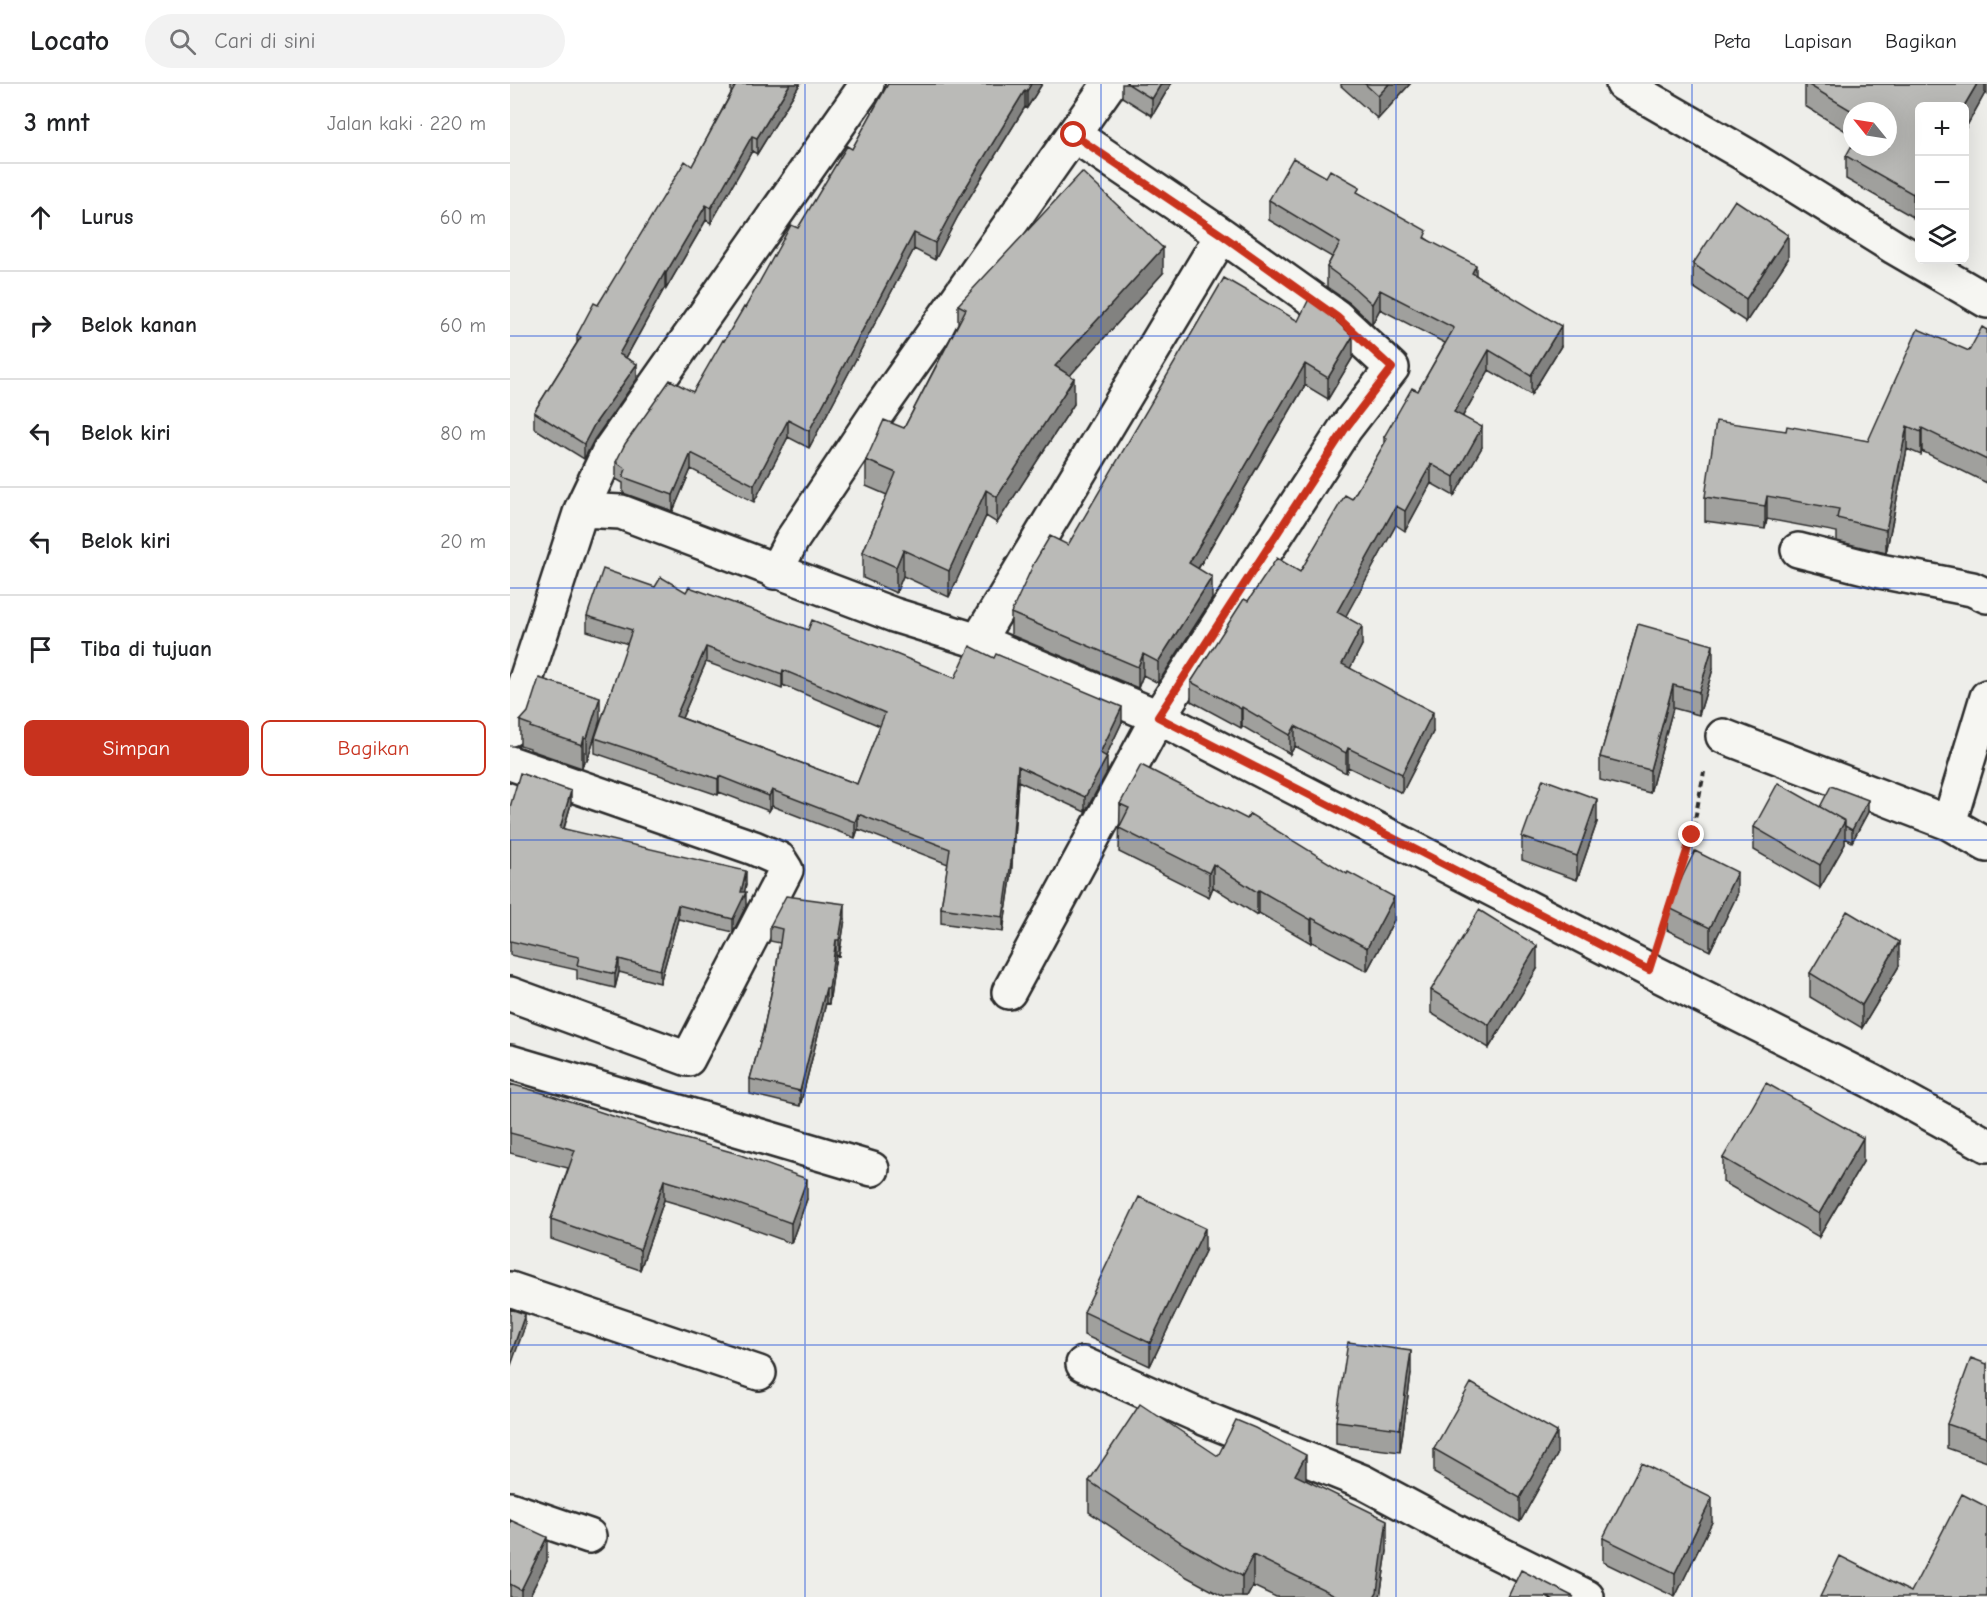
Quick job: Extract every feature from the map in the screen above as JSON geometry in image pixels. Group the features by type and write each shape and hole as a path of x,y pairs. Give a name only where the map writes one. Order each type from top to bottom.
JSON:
{"street":[{"path":"510,729 581,510 609,451 867,84"},
{"path":"775,572 792,540 875,416 1109,84"},
{"path":"1623,84 1746,155 1894,247 1987,301"},
{"path":"1009,992 1158,717 1345,429 1392,368 1337,317 1222,235 1074,135"},
{"path":"978,641 1222,235"},
{"path":"581,510 621,512 775,572 894,615 978,641 1158,717 1649,970 1871,1081 1987,1145"},
{"path":"1798,550 1972,589 1987,596"},
{"path":"1949,823 1987,697"},
{"path":"1723,736 1949,823 1987,845"},
{"path":"510,763 754,848 779,859 786,870 688,1059 510,994"},
{"path":"510,1062 872,1169"},
{"path":"510,1289 759,1373"},
{"path":"1083,1364 1204,1418 1363,1482 1466,1537 1587,1597"},
{"path":"510,1509 589,1536"}],"path":[{"path":"1649,970 1692,835 1704,770"}],"building":[{"path":"735,84 790,84 757,138 752,136 711,208 706,205 665,272 619,354 637,364 594,425 584,444 534,412 581,337 577,335 594,303 598,305 685,161 692,166"},
{"path":"888,84 1031,84 1027,91 1025,90 958,200 935,243 914,233 809,431 788,420 754,485 691,453 673,495 623,477 626,469 616,462 625,444 670,380 693,392 723,340 745,308 791,225 798,228 847,146 852,149"},
{"path":"1128,84 1161,84 1152,99"},
{"path":"1365,84 1389,84 1378,96"},
{"path":"1807,84 1977,84 1966,102 1915,102 1915,191 1913,194 1846,156 1897,156 1897,102 1843,102 1843,106"},
{"path":"1293,158 1326,177 1330,170 1360,187 1357,192 1427,231 1424,238 1476,265 1472,273 1561,326 1531,375 1489,350 1454,412 1482,427 1454,477 1431,464 1405,511 1396,506 1337,612 1362,626 1342,664 1433,712 1402,774 1348,748 1346,753 1295,726 1290,735 1242,707 1241,709 1191,682 1244,599 1248,601 1277,558 1300,572 1345,495 1352,499 1387,439 1384,437 1412,388 1418,391 1454,328 1380,290 1372,304 1327,267 1340,243 1269,200"},
{"path":"1082,172 1163,248 1055,366 1074,378 997,497 986,490 949,571 903,550 896,567 863,552 896,473 866,460 884,420 904,428 966,309 958,305"},
{"path":"1735,200 1788,235 1746,299 1693,264"},
{"path":"1224,278 1298,321 1309,299 1325,310 1353,336 1328,378 1305,364 1189,563 1212,577 1158,662 1143,654 1138,667 1011,613 1034,563 1050,536 1068,545"},
{"path":"1982,327 1987,330 1987,460 1922,428 1921,432 1907,426 1886,530 1837,518 1839,509 1767,496 1765,506 1705,497 1716,421 1786,431 1787,426 1868,441 1918,329 1969,351"},
{"path":"603,569 655,587 661,577 686,592 689,587 808,630 812,620 955,678 970,646 994,658 996,654 1122,707 1100,753 1107,757 1085,797 1018,766 1011,862 1003,917 941,908 950,849 858,814 855,822 772,790 769,796 719,776 718,779 595,738 632,630 587,616","holes":["706,647 782,674 783,670 885,713 857,784 676,716"]},
{"path":"1638,624 1713,645 1699,692 1673,685 1650,770 1600,757"},
{"path":"539,678 600,697 587,738 584,737 582,745 530,727 531,725 520,721 528,712"},
{"path":"1141,765 1247,819 1250,814 1347,874 1348,872 1394,897 1367,948 1312,918 1311,920 1259,890 1257,892 1213,864 1209,873 1119,828 1129,808 1120,804"},
{"path":"520,773 571,791 560,828 746,871 741,892 746,892 733,919 678,905 660,970 619,959 615,974 577,965 579,957 510,941 510,807"},
{"path":"1543,779 1597,799 1577,856 1522,837"},
{"path":"1778,783 1845,821 1820,865 1754,827"},
{"path":"1831,786 1868,800 1852,830 1845,826 1845,821 1820,807"},
{"path":"1695,851 1737,872 1710,928 1667,907"},
{"path":"786,896 845,904 839,940 836,940 829,988 826,988 800,1091 750,1079 763,1032 782,929 770,926"},
{"path":"1479,910 1537,946 1489,1025 1431,990"},
{"path":"1847,911 1899,942 1862,1005 1810,973"},
{"path":"1766,1083 1863,1138 1819,1214 1723,1158"},
{"path":"510,1084 735,1153 807,1179 791,1223 664,1180 640,1250 551,1219 575,1150 510,1133"},
{"path":"1139,1197 1205,1228 1150,1343 1084,1312"},
{"path":"510,1309 525,1314 510,1357"},
{"path":"1348,1342 1411,1351 1400,1429 1336,1421"},
{"path":"1971,1358 1987,1364 1987,1438 1947,1424"},
{"path":"1471,1383 1557,1432 1520,1498 1434,1449"},
{"path":"1140,1404 1218,1456 1236,1420 1255,1428 1306,1455 1295,1475 1387,1520 1377,1592 1374,1597 1339,1597 1253,1555 1242,1576 1185,1545 1089,1481"},
{"path":"1641,1463 1712,1498 1675,1573 1603,1538"},
{"path":"1962,1494 1987,1507 1987,1597 1820,1597 1840,1556 1911,1592"},
{"path":"510,1520 547,1537 521,1590 510,1584"},
{"path":"1521,1570 1574,1597 1508,1597"}],"route":[{"path":"1074,135 1222,235 1337,317 1392,368 1345,429 1158,717 1649,970 1692,835"}]}
